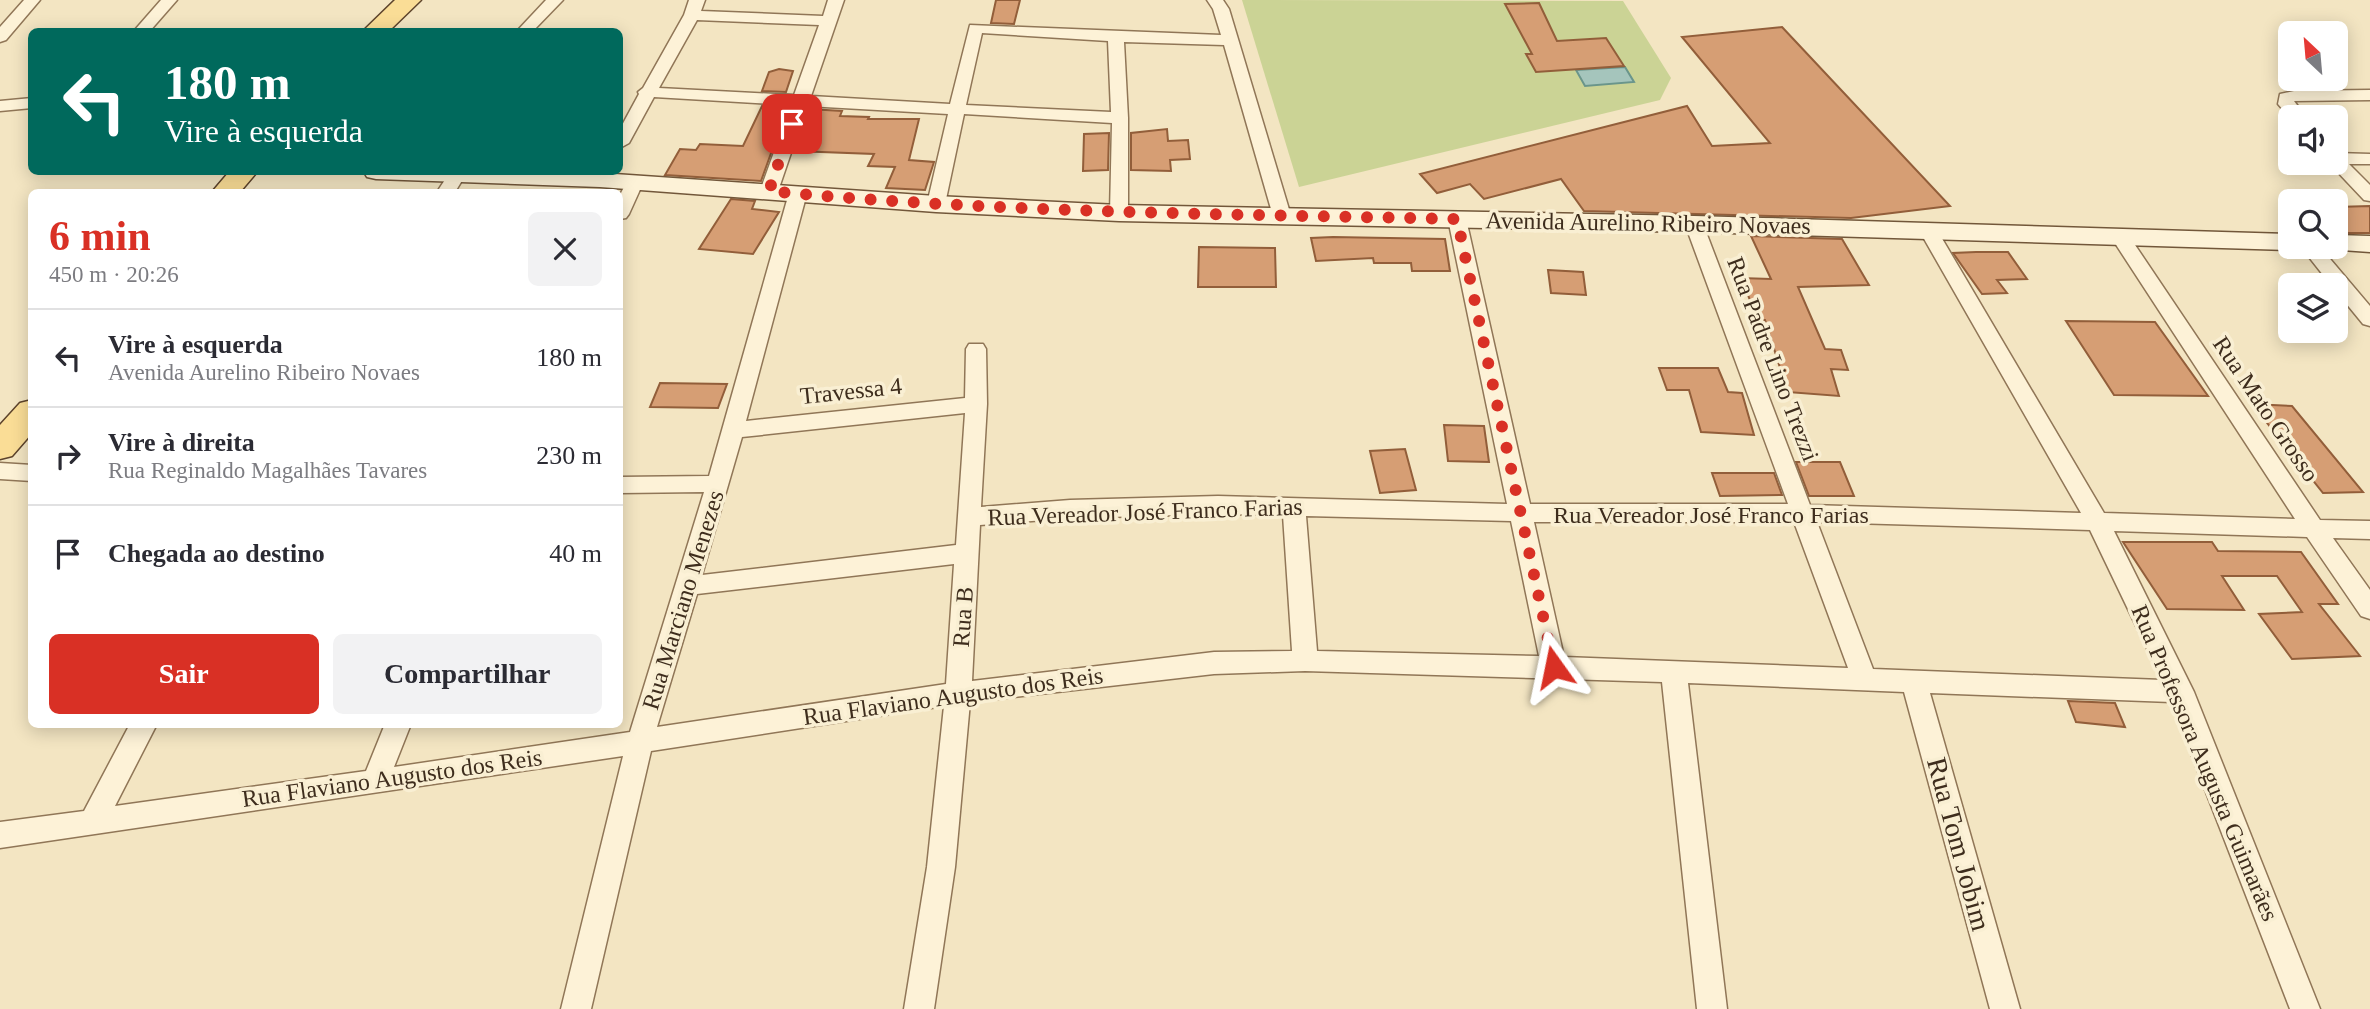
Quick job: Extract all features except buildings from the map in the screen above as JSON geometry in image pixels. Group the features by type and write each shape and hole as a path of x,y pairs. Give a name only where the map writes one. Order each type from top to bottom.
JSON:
{"main road":[{"path":"378,28 409,0"},
{"path":"228,189 240,175"},
{"path":"0,447 28,416"}],"street":[{"path":"0,37 32,0"},
{"path":"144,28 169,0"},
{"path":"527,28 555,0"},
{"path":"769,191 836,0"},
{"path":"1214,0 1221,9 1282,216"},
{"path":"623,136 694,8 828,21"},
{"path":"936,204 973,30 976,27 1116,37 1230,40"},
{"path":"1116,37 1119,213"},
{"path":"646,92 1119,118"},
{"path":"2286,104 2286,98 2294,96 2370,95"},
{"path":"0,106 28,103"},
{"path":"0,118 28,104"},
{"path":"2348,159 2370,159"},
{"path":"2348,172 2370,196"},
{"name":"Avenida Aurelino Ribeiro Novaes","path":"397,175 452,183 602,176 634,183 936,204 1119,213 1694,224 2278,242"},
{"path":"623,207 634,183"},
{"name":"Rua Marciano Menezes","path":"576,1009 640,741 718,484 798,193"},
{"path":"1457,219 1554,667"},
{"name":"Rua Padre Lino Trezzi","path":"1694,224 1864,678"},
{"name":"Rua Professora Augusta Guimarães","path":"1928,230 2098,523 2181,692 2305,1009"},
{"name":"Rua Mato Grosso","path":"2120,237 2370,609"},
{"path":"2348,243 2370,244"},
{"path":"2320,259 2370,319"},
{"name":"Rua B","path":"919,1009 941,867 958,693 976,404 976,349"},
{"name":"Travessa 4","path":"731,430 976,404"},
{"path":"0,471 28,473"},
{"path":"623,485 718,484"},
{"name":"Rua Vereador José Franco Farias","path":"969,517 1218,505 1521,513 1802,513 2370,530"},
{"path":"1294,506 1305,661"},
{"path":"687,586 967,553"},
{"name":"Rua Flaviano Augusto dos Reis","path":"0,835 375,782 958,693 1214,663 1305,661 1554,667 2181,692"},
{"path":"1674,673 1712,1009"},
{"name":"Rua Tom Jobim","path":"1914,680 2005,1009"},
{"path":"92,822 142,728"},
{"path":"375,782 396,728"}],"green space":[{"path":"1242,0 1623,1 1671,78 1660,100 1299,187"}],"water":[{"path":"1625,67 1634,82 1585,86 1576,70"}],"route":[{"path":"792,124 769,191 936,204 1119,213 1457,219 1554,667"}]}
